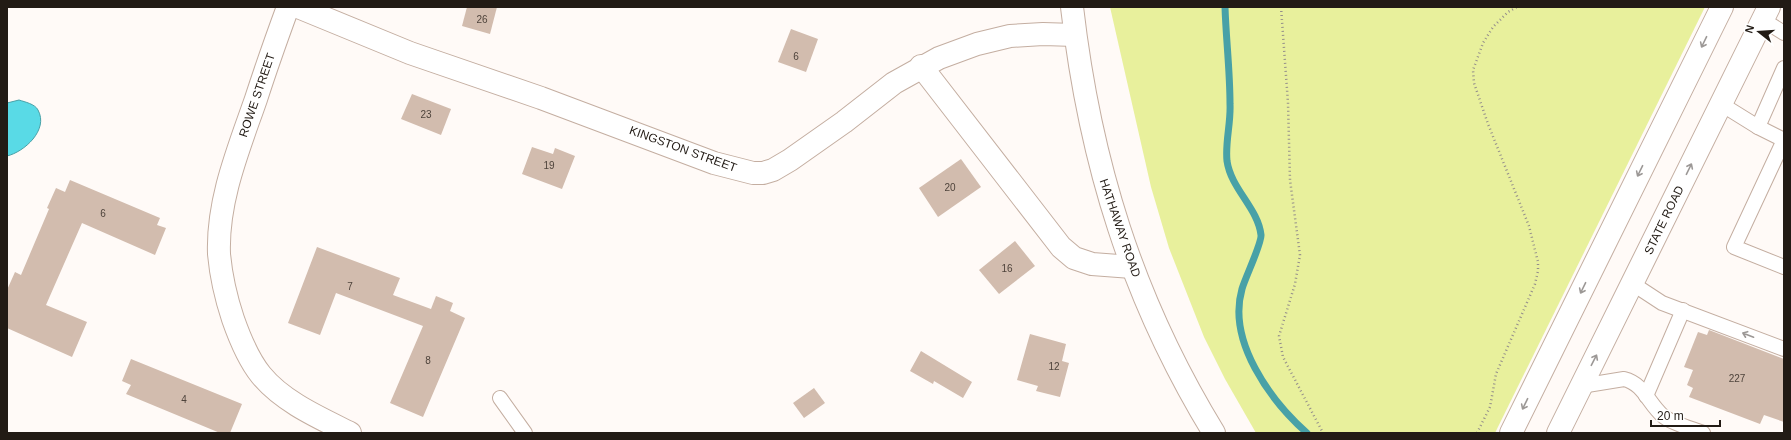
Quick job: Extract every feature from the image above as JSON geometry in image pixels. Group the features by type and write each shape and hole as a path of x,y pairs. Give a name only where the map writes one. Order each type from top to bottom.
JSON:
{"street":[{"name":"ROWE STREET","path":"288,7 237,151 228,184 220,228 219,253 222,277 235,325 248,354 262,376 274,388 302,408 350,433"},
{"name":"KINGSTON STREET","path":"298,7 410,53 542,98 714,163 753,173 763,173 773,170 802,152 894,83 921,66 958,50 1010,36 1032,34 1075,35"},
{"name":"HATHAWAY ROAD","path":"1072,7 1089,121 1099,164 1111,205 1132,268 1164,341 1186,384 1214,433"},
{"path":"1511,433 1722,7"},
{"name":"STATE ROAD","path":"1558,433 1766,13"},
{"path":"921,66 1061,247 1074,258 1092,264 1132,268"}],"lane":[{"path":"1766,13 1784,33"},
{"path":"1758,127 1784,68"},
{"path":"1721,104 1758,127 1784,140 1734,247 1784,267"},
{"path":"1632,284 1662,303 1784,349"},
{"path":"1646,396 1683,310"},
{"path":"1581,386 1624,379 1639,385 1646,396 1664,417 1703,433"},
{"path":"500,398 525,433"}],"path":[{"path":"1281,7 1288,103 1290,180 1300,255 1295,284 1280,330 1279,344 1283,357 1323,433"},
{"path":"1478,433 1490,407 1496,374 1535,284 1538,271 1538,262 1529,226 1488,124 1474,83 1473,70 1483,43 1493,27 1508,12 1517,7"}],"green space":[{"path":"1110,7 1705,7 1495,433 1256,433 1225,379 1204,337 1169,248 1151,187"}],"water":[{"path":"19,100 37,108 41,118 40,125 38,132 27,145 14,154 7,156 7,103"}],"building":[{"path":"467,7 497,7 490,34 462,26"},
{"path":"791,29 818,39 806,72 778,62"},
{"path":"412,94 451,109 441,135 401,119"},
{"path":"532,147 553,154 555,148 575,156 562,189 522,174"},
{"path":"961,159 981,187 938,217 919,188"},
{"path":"70,180 160,218 157,225 166,228 155,255 82,223 46,305 87,322 72,357 7,328 7,290 15,272 21,275 49,209 47,208 56,188 65,192"},
{"path":"1015,241 1035,266 999,294 979,270"},
{"path":"317,247 400,278 393,295 431,309 436,296 453,303 450,311 465,318 423,417 390,403 423,326 336,293 320,335 288,323"},
{"path":"1709,330 1784,359 1784,422 1764,415 1760,424 1689,397 1693,388 1687,385 1693,370 1684,367 1698,332 1707,335"},
{"path":"1030,334 1066,344 1062,361 1069,363 1060,397 1036,391 1038,386 1017,380"},
{"path":"921,351 972,382 963,398 934,381 933,384 910,371"},
{"path":"131,359 242,404 230,433 220,433 126,394 131,385 122,381"},
{"path":"814,388 825,403 804,418 793,403"}],"waterway":[{"path":"1225,7 1230,104 1227,161 1229,171 1234,181 1255,216 1261,235 1259,245 1242,289 1239,309 1241,329 1246,349 1266,387 1279,404 1307,433"}]}
